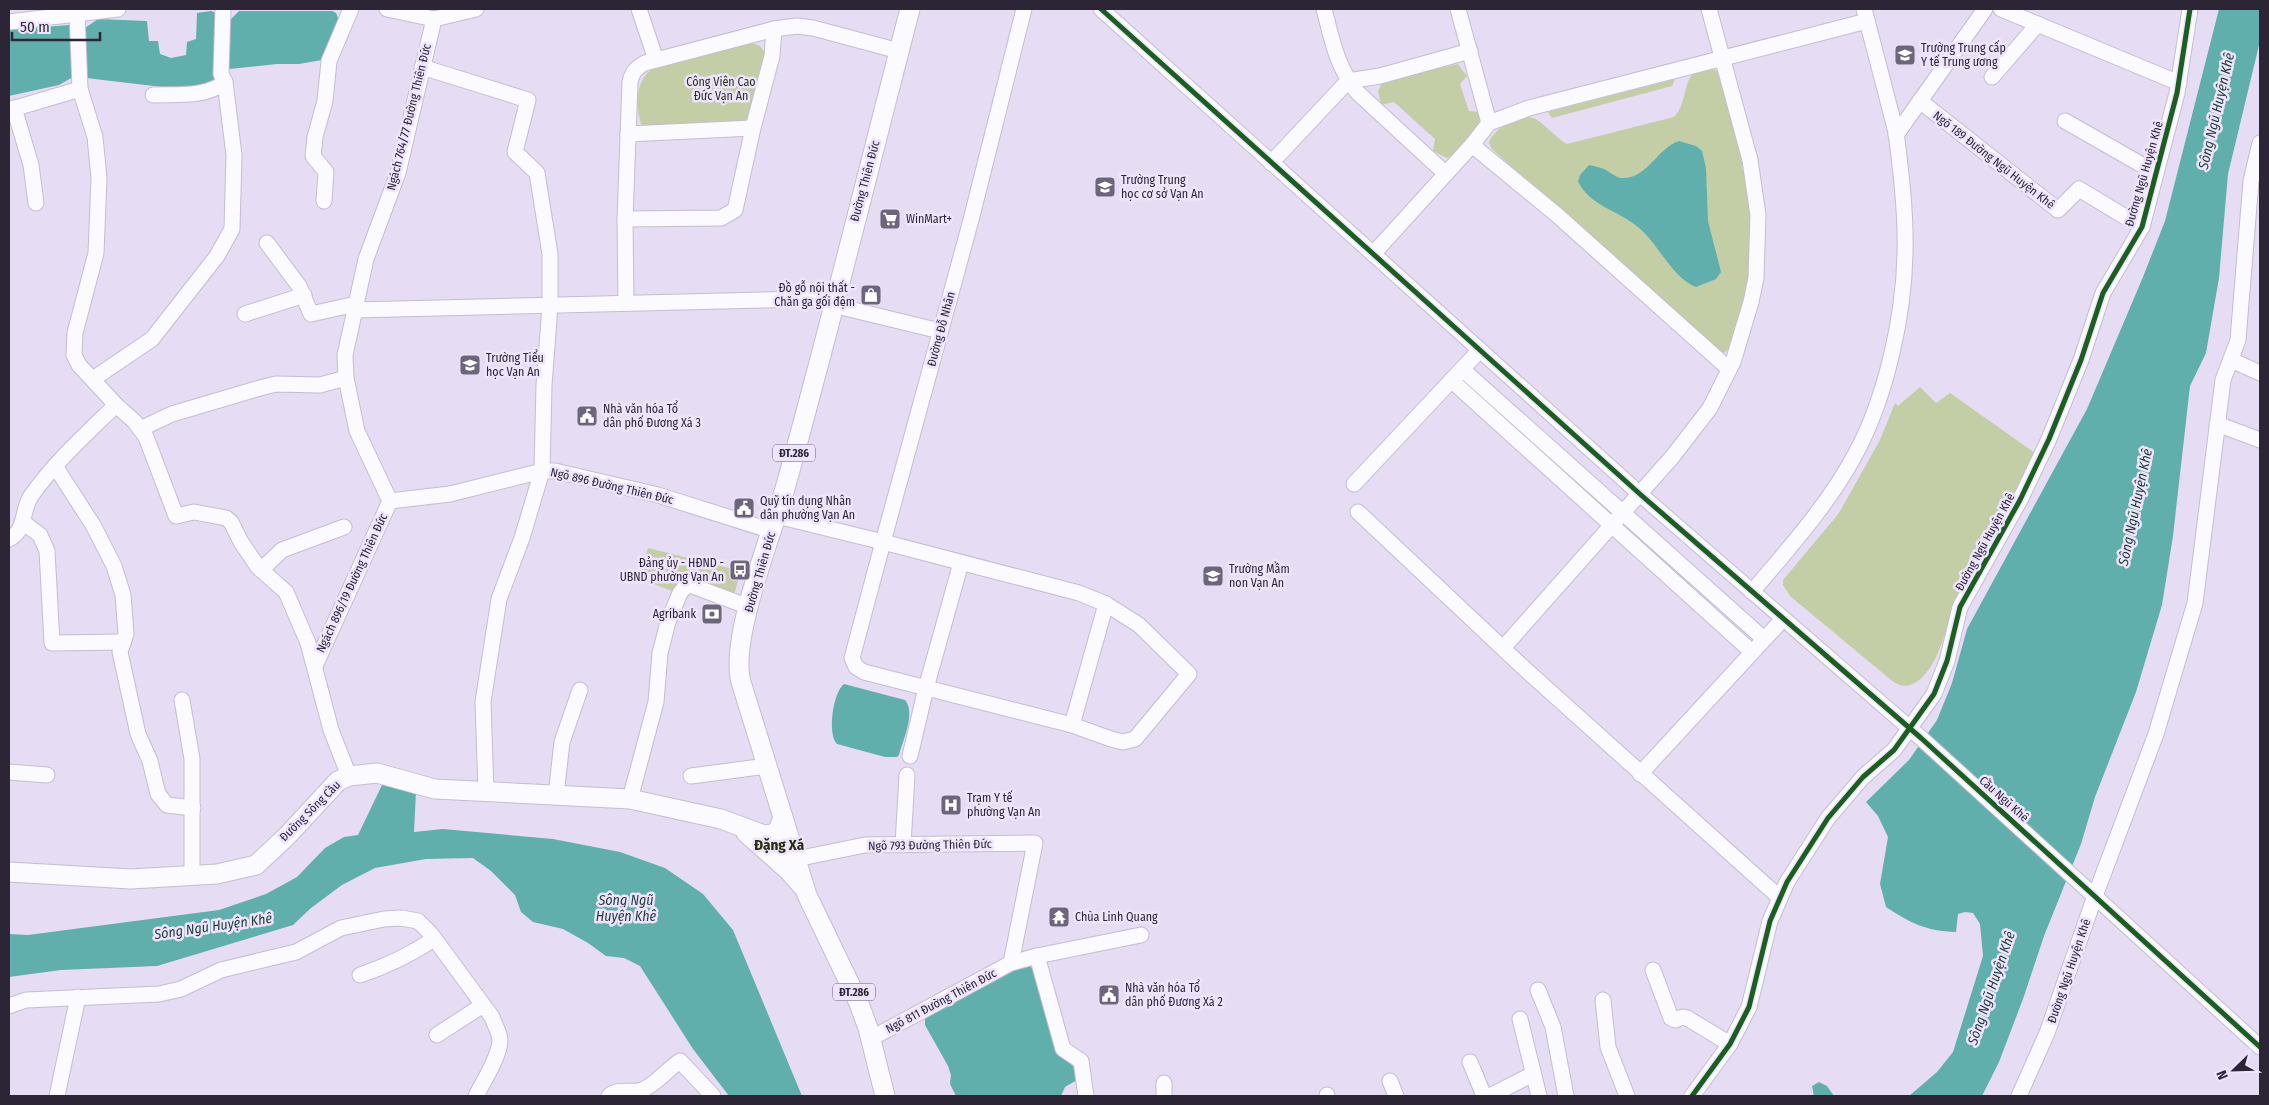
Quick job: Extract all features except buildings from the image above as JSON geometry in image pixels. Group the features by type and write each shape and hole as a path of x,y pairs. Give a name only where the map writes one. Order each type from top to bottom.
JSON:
{"main road":[{"name":"Đường Thiên Đức","path":"885,1096 858,1001 843,966 807,894 738,673 738,653 749,607 834,307 910,9"},
{"name":"Đường Sông Cầu","path":"9,872 131,879 218,874 256,865 298,824 332,786 349,776 377,772 435,789 630,799 721,819 768,835 780,829 783,817"},
{"name":"Đường Sông Cầu","path":"735,824 789,871 807,894"}],"street":[{"path":"9,22 77,12 118,9"},
{"path":"94,379 152,338 217,256 232,229 234,155 224,82 221,74 223,9"},
{"path":"324,201 326,172 313,156 315,137 325,101 328,61 351,9"},
{"path":"387,9 410,11 434,19 476,9"},
{"path":"639,9 656,60"},
{"name":"Đường Đỗ Nhân","path":"926,688 864,672 852,664 852,658 971,220 1024,9"},
{"name":"Cầu Ngũ Khê","path":"1101,9 1479,351 2073,875 2260,1047"},
{"path":"1324,9 1337,58 1348,81 1358,93 1446,174"},
{"path":"1458,9 1489,123"},
{"path":"1503,648 1641,494 1710,408 1729,369 1751,302 1756,278 1758,215 1750,160 1709,9"},
{"path":"1896,135 1985,9"},
{"path":"2002,9 2179,83"},
{"name":"Đường Ngũ Huyện Khê","path":"1692,1096 1730,1044 1749,1007 1770,921 1787,882 1828,818 1863,777 1915,734 1934,694 1947,661 1960,607 2020,500 2049,439 2081,360 2104,293 2142,227 2179,83 2190,9"},
{"path":"77,12 80,89 96,137 99,178 96,253 75,333 74,355 80,365 116,405 134,421 146,438 176,516 194,512 226,518 231,522 241,542 261,570 286,592 308,643 331,730 349,776"},
{"path":"1373,254 1446,174 1489,123 1530,108 1684,67 1723,60 1865,15 1896,135 1902,187 1906,254 1898,318 1885,379 1868,428 1843,475 1815,516 1752,592"},
{"name":"Ngách 764/77 Đường Thiên Đức","path":"390,501 357,431 346,378 344,355 366,259 398,173 434,19"},
{"path":"1992,77 2038,24"},
{"path":"626,303 625,219 632,73 645,63 774,29 797,26 813,28 900,51"},
{"path":"625,219 710,219 730,215 738,204 753,128 772,56 774,29"},
{"path":"1271,163 1348,81 1380,76 1470,51"},
{"path":"422,67 528,100 515,152 537,172 550,254 550,306 544,385 542,471 522,538 499,599 483,702 486,791"},
{"path":"153,94 201,93 218,88 224,82"},
{"path":"36,203 31,165 12,109 80,89"},
{"name":"Ngõ 189 Đường Ngũ Huyện Khê","path":"1920,101 2058,210 2079,189 2142,227"},
{"path":"2065,121 2156,173"},
{"path":"628,134 753,128"},
{"name":"Đường Ngũ Huyện Khê","path":"2019,1096 2047,1034 2095,896 2156,734 2195,603 2223,380 2238,340 2250,181 2260,143"},
{"path":"1472,144 1557,215 1729,369"},
{"path":"267,243 299,286 311,314 355,307 550,306 808,299 940,332"},
{"path":"245,314 304,295"},
{"path":"1354,484 1479,351"},
{"path":"2230,360 2260,373"},
{"path":"1462,369 1764,639"},
{"path":"140,429 172,414 276,384 320,385 346,378"},
{"path":"1451,380 1752,652"},
{"path":"9,539 20,530 24,522 23,516 26,504 55,466 116,405"},
{"path":"2218,424 2260,440"},
{"path":"55,466 93,525 114,566 123,595 126,634 120,652 138,734 151,764 158,794 167,805 193,808"},
{"name":"Ngõ 896 Đường Thiên Đức","path":"390,501 450,494 542,471 555,471 774,524"},
{"name":"Ngách 896/19 Đường Thiên Đức","path":"314,666 390,501"},
{"path":"1358,512 1640,774 1780,898"},
{"path":"24,522 40,535 47,551 52,643 123,642"},
{"path":"774,524 884,542 1079,593 1106,604 1139,625 1189,674 1135,739 1130,741 1111,739 1072,724 926,688"},
{"path":"261,570 282,550 344,527"},
{"path":"910,756 926,688 961,563"},
{"path":"630,799 656,702 660,653 668,622 680,593 685,587 690,585 749,607"},
{"path":"1072,724 1106,604"},
{"path":"1640,774 1783,619"},
{"path":"556,795 562,742 580,690"},
{"path":"182,700 192,759 192,876"},
{"path":"691,776 767,766"},
{"path":"9,772 47,776"},
{"path":"903,845 907,775"},
{"name":"Ngõ 793 Đường Thiên Đức","path":"796,859 866,845 1035,843"},
{"name":"Ngõ 811 Đường Thiên Đức","path":"1011,963 1035,843"},
{"path":"9,1006 26,1000 159,994 181,989 220,970 296,952 341,928 384,919 401,918 418,921 434,939 492,1018 500,1040 491,1067 476,1096"},
{"name":"Ngõ 811 Đường Thiên Đức","path":"870,1039 1011,963 1141,935"},
{"path":"360,976 399,961 434,939"},
{"path":"1037,956 1063,1050 1080,1059 1083,1065 1086,1096"},
{"path":"1653,970 1670,1018 1675,1020 1683,1017 1687,1018 1730,1044"},
{"path":"1538,990 1553,1027 1566,1096"},
{"path":"56,1096 78,997"},
{"path":"1603,1000 1608,1047 1627,1096"},
{"path":"437,1035 483,1005"},
{"path":"1520,1019 1539,1096"},
{"path":"609,1096 614,1092 644,1090 680,1061 713,1096"},
{"path":"1470,1062 1484,1096"},
{"path":"1490,1096 1533,1074"},
{"path":"1390,1081 1396,1096"}],"green space":[{"name":"Công Viên Cao Đức Vạn An","path":"752,43 760,46 766,54 748,121 645,126 641,124 638,110 638,94 642,80 651,70"},
{"path":"1458,64 1467,76 1460,84 1469,111 1479,112 1480,126 1453,155 1447,158 1433,151 1435,139 1394,102 1381,105 1378,91 1382,83 1392,79"},
{"path":"1712,69 1718,71 1736,135 1748,197 1751,228 1746,292 1734,341 1730,348 1723,353 1719,352 1695,333 1492,149 1489,143 1495,133 1507,124 1514,120 1528,117 1536,119 1567,144 1674,117 1681,106 1692,75 1698,71"},
{"path":"1675,79 1672,86 1552,118 1548,112"},
{"path":"1920,387 1936,403 1950,393 2035,453 1956,602 1942,644 1932,665 1918,681 1904,686 1891,680 1790,596 1783,585 1783,580 1839,513 1880,440 1895,403 1898,406"},
{"path":"648,548 741,571 734,595 680,578 672,591 638,578"}],"water":[{"name":"Sông Ngũ Huyện Khê","path":"2219,9 2260,9 2260,41 2228,174 2219,278 2206,353 2190,386 2173,536 2162,605 2136,692 2095,797 2081,844 2044,936 1999,1062 1982,1096 1909,1096 1937,1072 1953,1052 1983,956 1980,924 1973,913 1965,912 1958,914 1956,932 1936,930 1911,922 1886,907 1880,884 1888,837 1878,816 1866,802 1909,760 1937,720 1952,683 1967,629 2087,409 2165,221"},
{"path":"211,11 216,13 216,80 188,90 86,78 85,28 98,19 147,21 149,41 158,41 160,54 171,58 186,55 187,42 196,39 197,13"},
{"path":"239,11 332,11 336,13 340,23 322,60 299,64 277,64 229,69 227,68 229,21"},
{"path":"71,26 73,77 59,85 9,96 9,30"},
{"path":"1679,141 1696,146 1702,151 1706,168 1708,221 1721,272 1716,279 1696,287 1688,283 1673,269 1638,227 1589,196 1578,181 1580,175 1589,165 1604,169 1621,178 1638,174 1664,150"},
{"path":"844,684 905,700 908,705 909,719 906,734 897,757 885,757 837,744 832,732 834,704 840,688"},
{"name":"Sông Ngũ Huyện Khê","path":"383,783 416,791 414,832 443,829 553,839 620,852 665,868 703,894 733,930 802,1096 729,1096 693,1049 640,966 624,958 606,956 563,929 533,922 521,912 515,895 491,871 473,858 426,859 375,868 342,885 311,908 293,925 157,966 61,970 9,977 9,934 28,935 219,910 266,894 297,877 325,848 344,837 358,835"},
{"path":"1023,965 1031,967 1035,971 1059,1054 1074,1067 1077,1080 1065,1087 1061,1096 956,1096 950,1084 951,1075 948,1066 925,1025 925,1017"},
{"path":"1819,1082 1827,1086 1834,1096 1814,1096 1812,1086"}],"cycle path":[{"path":"1101,9 1641,495 1921,738 2260,1047"},
{"path":"1692,1096 1730,1044 1749,1007 1770,921 1787,882 1828,818 1863,777 1894,750 1934,694 1947,661 1960,607 2020,500 2049,439 2081,360 2103,293 2142,227 2177,93 2190,9"}],"place":[{"name":"Trường Trung cấp Y tế Trung ương","path":"1905,55"},
{"name":"Trường Trung học cơ sở Vạn An","path":"1105,187"},
{"name":"WinMart+","path":"890,219"},
{"name":"Đồ gỗ nội thất - Chăn ga gối đệm","path":"871,295"},
{"name":"Trường Tiểu học Vạn An","path":"470,365"},
{"name":"Nhà văn hóa Tổ dân phố Đương Xá 3","path":"587,416"},
{"name":"Quỹ tín dụng Nhân dân phường Vạn An","path":"744,508"},
{"name":"Đảng ủy - HĐND - UBND phường Vạn An","path":"740,570"},
{"name":"Trường Mầm non Vạn An","path":"1213,576"},
{"name":"Agribank","path":"712,614"},
{"name":"Trạm Y tế phường Vạn An","path":"951,805"},
{"name":"Chùa Linh Quang","path":"1059,917"},
{"name":"Nhà văn hóa Tổ dân phố Đương Xá 2","path":"1109,995"}],"district":[{"name":"Đặng Xá","path":"779,845"}]}
